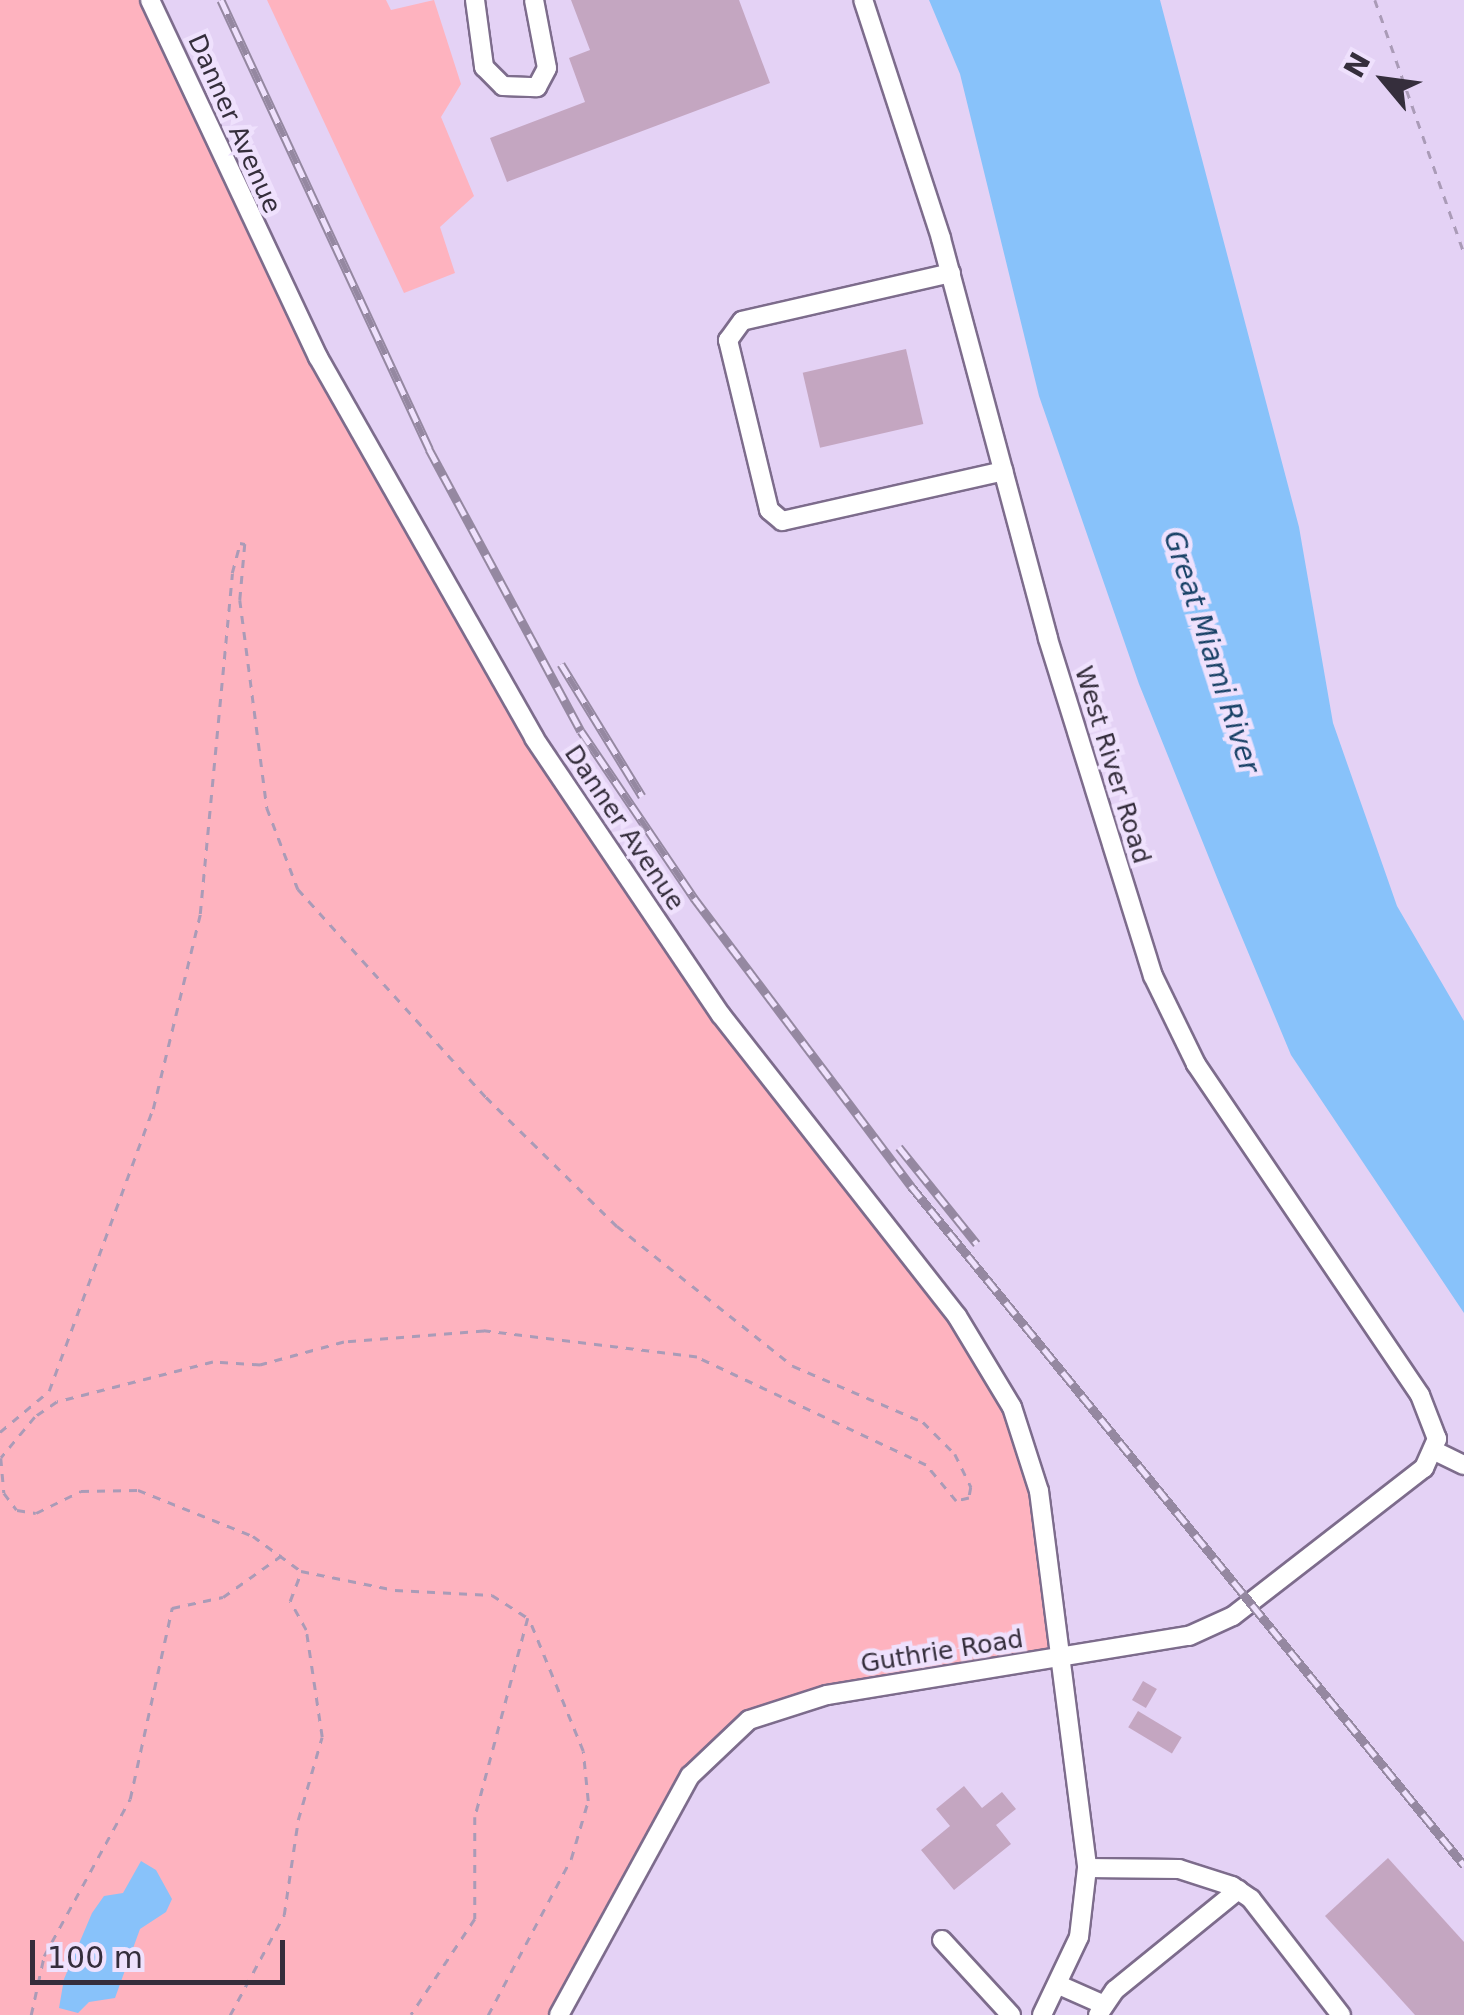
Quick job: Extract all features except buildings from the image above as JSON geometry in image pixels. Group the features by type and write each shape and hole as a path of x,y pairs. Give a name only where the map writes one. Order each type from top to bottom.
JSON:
{"street":[{"name":"Danner Avenue","path":"150,0 308,339 534,738 721,1016 957,1316 1004,1389 1039,1491 1087,1868 1079,1937 1042,2015"},
{"path":"476,0 484,66 503,86 536,87 547,68 534,0"},
{"name":"West River Road","path":"862,0 951,273 1098,812 1166,1006 1275,1187 1420,1395 1434,1423 1435,1451"},
{"path":"951,273 742,321 728,340 769,510 782,521 1003,471"},
{"name":"Guthrie Road","path":"559,2015 690,1776 750,1720 827,1696 1188,1636 1233,1616 1424,1468 1435,1451"},
{"path":"1435,1451 1464,1465"},
{"path":"1087,1868 1179,1869 1238,1890 1341,2015"},
{"path":"1059,1985 1100,2009 1238,1890"},
{"path":"942,1940 1011,2015"}],"path":[{"path":"1375,0 1464,254"},
{"path":"0,1432 50,1391 153,1108 200,914 232,573 240,542 245,544 240,600 269,818 292,880 486,1097 617,1226 793,1366 930,1427 956,1454 972,1488 969,1498 956,1501 926,1465 697,1357 464,1330 344,1342 260,1365 223,1360 57,1402 2,1453 4,1493 22,1512 36,1513 81,1492 138,1490 283,1554 301,1571 395,1590 492,1594 528,1618 583,1751 588,1801 571,1859 488,2015"},
{"path":"31,2015 48,1949 130,1799 172,1608 223,1598 283,1554"},
{"path":"230,2015 278,1935 295,1876 298,1820 322,1737 306,1630 290,1602 301,1571"},
{"path":"411,2015 475,1919 473,1830 528,1618"}],"shaded area":[{"path":"0,0 150,0 263,250 603,845 957,1316 1028,1445 1059,1660 801,1702 712,1749 559,2015 0,2015"},
{"path":"267,0 386,0 391,10 434,0 461,84 441,117 474,196 440,227 455,273 404,293"}],"water":[{"name":"Great Miami River","path":"929,0 1160,0 1299,527 1333,723 1397,906 1464,1021 1464,1313 1291,1055 1220,885 1139,684 1039,396 960,74"},
{"path":"141,1861 156,1870 172,1899 166,1912 140,1929 115,1998 89,2002 78,2013 59,2008 64,1979 92,1913 104,1896 123,1893"}],"railway":[{"path":"221,0 429,449 581,731 694,898 911,1186 1464,1865"},
{"path":"561,664 642,796"},
{"path":"899,1147 977,1244"}]}
